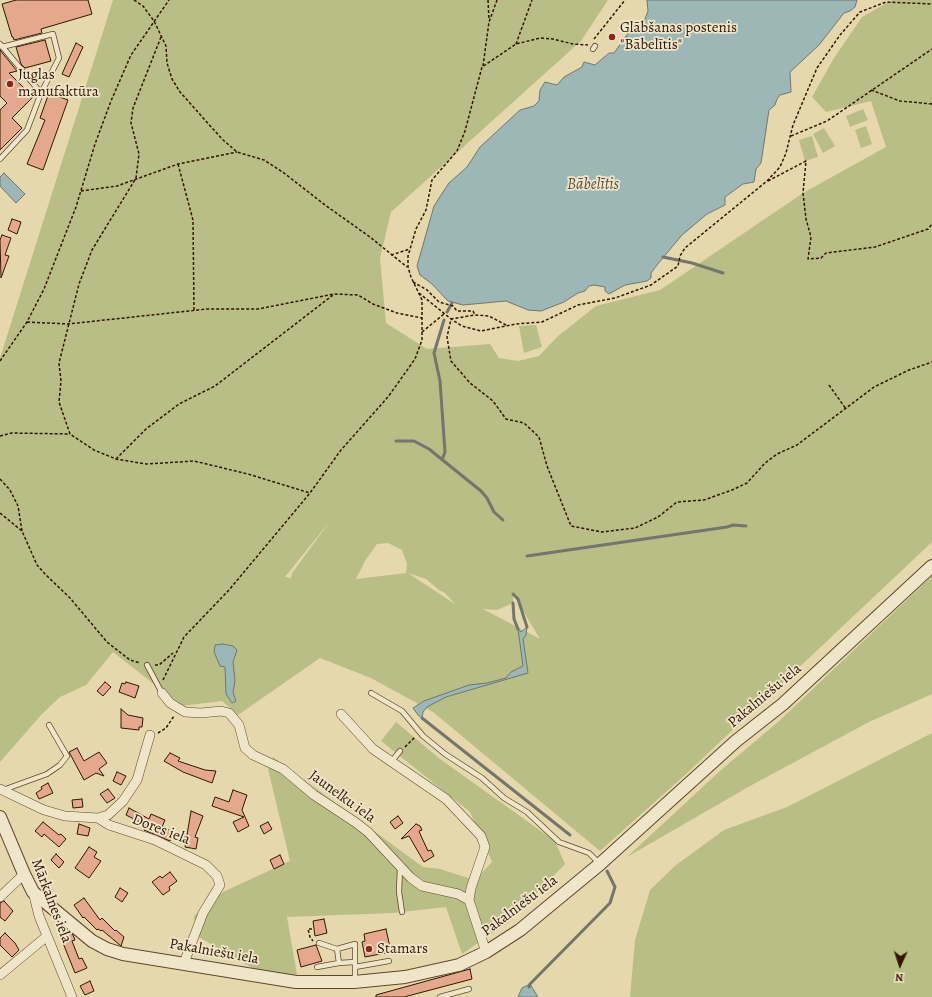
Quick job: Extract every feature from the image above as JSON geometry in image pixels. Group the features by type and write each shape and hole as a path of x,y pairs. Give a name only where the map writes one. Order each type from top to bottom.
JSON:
{"street":[{"name":"Pakalniešu iela","path":"33,892 92,941 107,949 123,954 296,982 354,982 405,977 459,965 486,952 520,930 600,864 736,741 789,699 932,566"},
{"name":"Jaunelku iela","path":"162,693 170,704 193,713 221,711 229,713 239,725 245,748 253,755 283,770 314,795 356,822 368,832 411,878 422,886 458,894 469,900"},
{"path":"342,714 373,749 446,799 481,836 485,847 469,900 486,952"},
{"path":"98,818 108,815 123,801 137,780 150,736"},
{"name":"Dores iela","path":"2,789 44,810 65,816 98,818 109,825 155,840 206,865 216,876 220,885 203,913 184,963"},
{"name":"Mārkalnes iela","path":"0,817 33,892 47,936 72,997"},
{"path":"0,897 24,874"},
{"path":"0,975 47,936"}],"lane":[{"path":"0,159 27,130 41,93 59,58 53,34 1,46 41,93"},
{"path":"147,665 162,693"},
{"path":"371,693 402,711 420,732 445,754 482,778 504,798 528,812 559,842 589,853 600,864"},
{"path":"2,789 47,774 60,765 67,756 49,725"},
{"path":"391,762 400,751"},
{"path":"400,866 398,892 402,912"},
{"path":"319,943 337,949 355,944 354,982"},
{"path":"337,949 339,963"},
{"path":"355,967 389,961"},
{"path":"317,967 355,962"},
{"path":"440,997 468,989"}],"path":[{"path":"134,0 143,6 154,20 166,46 167,63 172,79 180,92 222,139 237,152 264,160 284,172 325,205 370,237 408,267"},
{"path":"0,361 27,322 44,289 81,191 111,101 131,55 169,0"},
{"path":"488,0 489,22"},
{"path":"162,693 163,678 184,637 229,590 310,493 341,450 388,397 415,359 422,340 422,300 413,282 408,267 410,249 416,229 426,210 432,180 457,151 465,131 482,67 489,22 497,0"},
{"path":"516,44 521,26 532,0"},
{"path":"594,39 625,0"},
{"path":"419,292 444,314 462,326 482,331 506,325 542,322 578,305 614,298 651,285 678,266 680,256 685,248 767,181 780,167 817,68 840,36 860,12 886,2 913,1 932,4"},
{"path":"70,434 59,402 61,381 59,363 79,284 92,250 136,178 140,154 131,123 133,108 161,37"},
{"path":"626,37 638,46"},
{"path":"482,67 516,44 540,38 553,38 573,44 589,45 594,48"},
{"path":"790,137 827,121 932,49"},
{"path":"871,90 900,101 932,104"},
{"path":"81,191 117,186 178,164 237,152"},
{"path":"767,181 806,161 802,193 811,238 808,259 821,258 826,253 875,247 928,229 932,224"},
{"path":"178,164 193,220 194,311"},
{"path":"391,255 410,249"},
{"path":"413,282 427,290 439,302 452,305 457,311 472,311 475,315"},
{"path":"27,322 68,324 194,311 258,309 334,294 358,295 373,304 397,313 422,318"},
{"path":"116,459 146,429 179,404 215,386 334,294"},
{"path":"422,332 444,314"},
{"path":"451,319 475,315 489,316 506,325"},
{"path":"451,319 447,337 451,361 470,383 493,401 506,419 524,423 539,437 557,494 571,526 602,532 635,528 658,517 677,502 704,500 732,490 746,483 765,463 777,454 797,445 846,410 874,387 909,370 932,362"},
{"path":"829,385 846,410"},
{"path":"0,436 12,433 70,434 94,450 116,459 146,464 194,461 248,474 310,493"},
{"path":"0,479 10,490 18,506 22,531 42,570 70,598 107,642 130,660 147,665 159,665 175,652"},
{"path":"0,513 22,531"},
{"path":"150,736 166,728 178,708"},
{"path":"400,751 420,732"},
{"path":"311,940 308,929 312,929"}],"green space":[{"path":"113,0 608,0 581,41 391,212 380,258 386,323 427,349 490,344 499,358 518,361 539,356 558,336 596,306 660,290 803,193 886,147 871,101 826,112 812,97 834,58 862,17 892,0 932,0 932,542 685,775 600,851 433,712 371,678 320,658 238,715 222,701 182,706 113,652 86,685 60,697 42,714 0,762 0,358","holes":["331,520 292,573 291,578 285,577","388,543 402,550 407,564 406,573 356,579 365,561 377,544","408,573 426,579 445,593 455,604","513,594 540,639 483,609 497,610 513,603"]},
{"path":"863,109 868,120 850,127 846,116"},
{"path":"866,126 872,144 861,148 855,130"},
{"path":"824,128 835,146 823,153 813,134"},
{"path":"812,136 818,157 805,161 799,140"},
{"path":"536,325 542,347 524,353 519,326"},
{"path":"932,576 932,694 869,722 750,786 627,857 721,770 778,722"},
{"path":"396,722 440,759 555,841 565,864 509,922 462,954 446,907 393,913 287,917 297,975 261,973 197,936 194,916 223,892 290,861 268,769 273,757 423,867 440,869 475,880 492,862 470,812 381,741"},
{"path":"932,733 932,997 630,997 635,940 650,890 676,865 724,830 787,807"}],"water":[{"name":"Bābelītis","path":"647,0 857,0 855,7 844,13 819,45 790,72 791,92 780,95 775,105 769,110 761,163 756,169 754,182 743,184 725,197 725,205 707,214 682,235 657,265 651,273 651,278 647,281 625,285 609,294 605,291 605,287 594,285 589,286 585,291 578,293 564,302 541,311 528,310 506,301 463,305 448,301 432,284 420,275 417,266 434,206 441,195 449,183 467,167 480,147 520,110 534,106 539,101 540,90 545,82 557,85 564,77 582,67 584,62 595,65 609,53 614,53 629,32 645,19 648,11"},
{"path":"4,173 25,194 16,203 0,186 0,177"},
{"path":"527,627 526,635 523,639 528,673 446,697 427,707 423,712 422,718 418,715 413,708 424,701 469,685 487,683 506,678 511,672 523,666 518,629 521,632"},
{"path":"223,644 233,646 237,650 233,662 235,681 233,692 236,701 232,703 226,694 225,667 220,666 214,652 215,645"},
{"path":"530,984 538,997 518,997 522,988"}],"building":[{"path":"16,0 88,0 92,14 41,29 42,33 14,40 2,4"},
{"path":"45,40 51,61 25,68 21,64 16,47"},
{"path":"76,43 83,47 69,77 62,74"},
{"name":"Juglas manufaktūra","path":"0,50 17,71 9,73 33,97 12,118 22,128 0,150 0,110 7,103 0,96"},
{"path":"49,93 68,100 43,170 27,164 45,120 40,118"},
{"path":"12,219 21,222 17,234 8,230"},
{"path":"2,235 11,238 5,255 9,256 1,278 0,240"},
{"path":"105,682 111,687 103,696 97,691"},
{"path":"126,682 139,686 135,698 119,692 122,683 125,684"},
{"path":"121,709 128,715 143,718 142,727 139,727 139,730 121,728"},
{"path":"77,748 84,761 99,752 107,763 99,769 104,776 96,773 84,780 69,752"},
{"path":"170,753 180,758 178,761 205,770 216,771 212,783 183,772 164,761"},
{"path":"117,772 126,776 121,785 113,781"},
{"path":"48,783 53,793 39,799 36,793 42,789 41,787"},
{"path":"108,789 115,798 107,803 100,794"},
{"path":"233,790 247,795 242,810 249,826 238,832 233,822 244,817 212,806 215,797 229,802"},
{"path":"82,799 83,807 73,808 72,800"},
{"path":"129,808 149,819 151,814 165,820 162,827 174,832 170,841 144,830 146,825 126,815"},
{"path":"191,811 203,816 195,837 198,838 196,849 185,847"},
{"path":"398,816 403,823 395,829 390,822"},
{"path":"43,822 66,839 59,847 44,834 42,837 35,831"},
{"path":"268,822 272,829 264,834 260,826"},
{"path":"79,824 90,828 88,836 77,834"},
{"path":"416,824 420,826 422,830 419,831 428,851 431,850 434,856 424,862 409,836 401,839"},
{"path":"89,847 97,852 94,857 101,861 89,878 75,868"},
{"path":"56,854 64,862 59,868 51,860"},
{"path":"280,855 284,864 274,869 270,860"},
{"path":"170,872 177,881 169,887 170,890 163,895 152,882 160,876 162,878"},
{"path":"120,888 128,893 122,902 115,897"},
{"path":"84,898 100,920 102,918 115,931 116,930 124,937 121,946 102,930 97,930 84,917 83,918 74,905"},
{"path":"4,901 13,911 5,921 0,917 0,903"},
{"path":"324,919 327,933 315,936 313,921"},
{"path":"66,929 73,935 75,940 72,941 79,959 82,958 87,968 75,973 59,933"},
{"path":"386,929 391,952 365,957 362,942 365,941 364,934"},
{"path":"5,933 15,943 19,950 12,957 0,945 0,938"},
{"path":"316,945 322,961 301,967 297,950"},
{"path":"470,969 472,979 404,997 376,997 376,995"},
{"path":"90,981 94,991 85,995 80,986"}],"waterway":[{"path":"663,257 692,263 723,273"},
{"path":"447,312 452,303"},
{"path":"442,460 445,452 440,381 434,353 444,320"},
{"path":"396,441 414,441 429,449 481,491 487,498 494,512 503,520"},
{"path":"527,556 733,525 746,526"},
{"path":"513,594 518,599 527,627"},
{"path":"513,603 514,619 518,629"},
{"path":"422,718 570,835"},
{"path":"529,987 530,984 610,903 615,887 607,871"}],"place":[{"name":"Glābšanas postenis \"Bābelītis\"","path":"612,37"},
{"name":"Juglas manufaktūra","path":"10,84"},
{"name":"Stamars","path":"369,949"}]}
